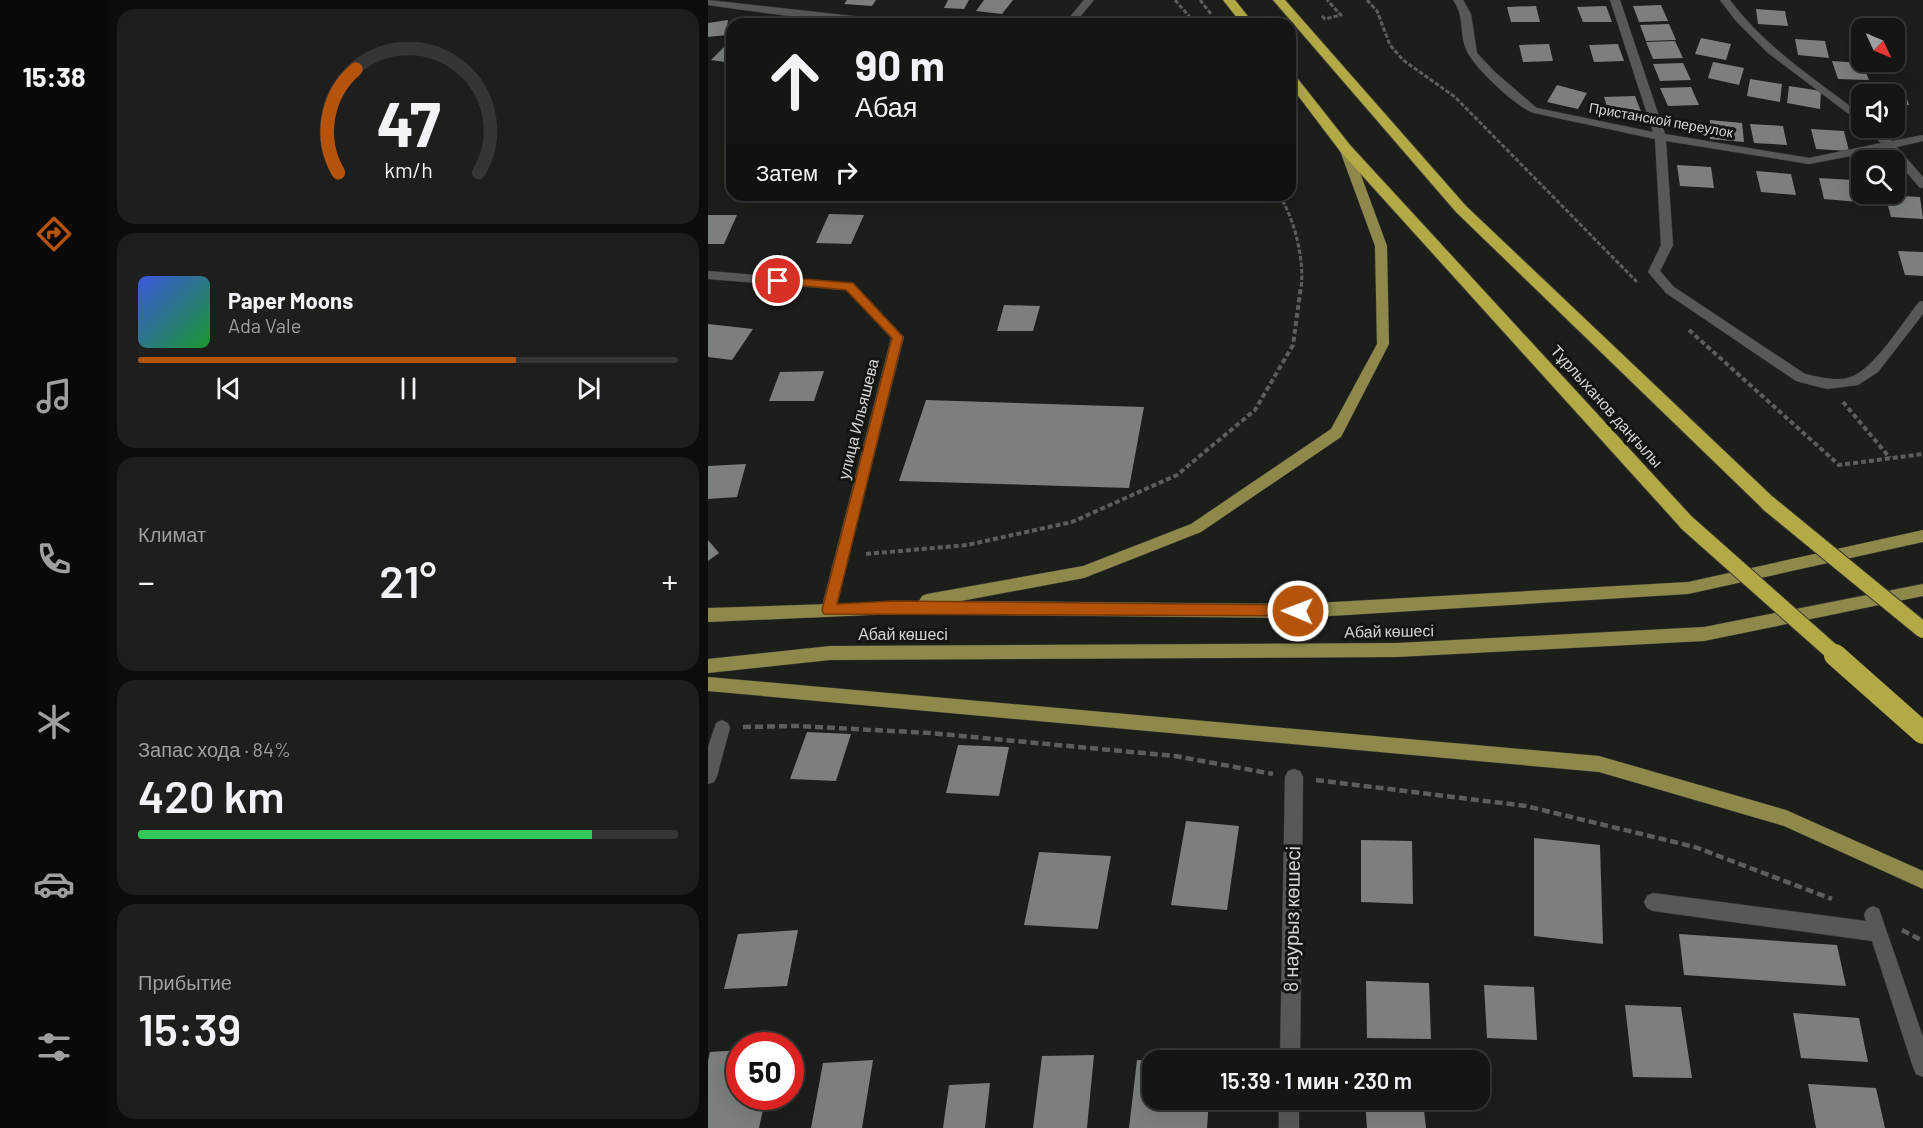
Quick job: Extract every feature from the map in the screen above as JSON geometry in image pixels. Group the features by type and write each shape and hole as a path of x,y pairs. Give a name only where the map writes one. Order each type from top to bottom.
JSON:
{"highway":[{"path":"1229,0 1243,18"},
{"path":"1279,0 1295,18"},
{"path":"1296,19 1461,209 1769,504 1923,630"},
{"name":"Тұрлыханов даңғылы","path":"1296,85 1344,148 1687,523 1923,733"}],"main road":[{"path":"708,615 893,607 1084,572 1196,528 1336,433 1383,344 1381,246 1344,148"},
{"name":"Абай көшесі","path":"893,607 1298,611 1688,588 1923,536"},
{"name":"Абай көшесі","path":"708,666 830,653 1397,650 1704,634 1923,590"},
{"path":"708,684 1599,764 1786,818 1923,880"}],"street":[{"path":"764,10 778,0"},
{"path":"1075,18 1089,0"},
{"name":"Пристанской переулок","path":"1458,0 1467,10 1473,53 1521,103 1534,110 1562,118 1660,137 1809,161 1923,138"},
{"path":"1615,0 1660,137 1667,245 1654,272 1670,290 1801,378 1827,384 1853,382 1873,369 1923,305"},
{"path":"1725,0 1741,24 1768,50 1851,112"},
{"path":"708,2 841,18"},
{"path":"1882,138 1923,184"},
{"name":"улица Ильяшева","path":"708,275 849,286 898,337 829,610"},
{"path":"708,776 722,728"},
{"name":"8 наурыз көшесі","path":"1290,1050 1294,777"},
{"path":"1653,902 1875,923 1923,1066"},
{"path":"1289,1128 1290,1110"}],"path":[{"path":"1175,0 1191,18"},
{"path":"1319,13 1325,19 1341,15 1327,0"},
{"path":"1367,0 1377,11 1390,45 1403,60 1455,97 1638,284"},
{"path":"842,556 967,545 1072,522 1177,475 1256,410 1293,345 1303,274 1289,210 1283,201"},
{"path":"1682,323 1839,465 1923,454"},
{"path":"1827,384 1890,458"},
{"path":"722,728 796,726 930,734 1175,756 1294,777 1526,806 1695,848 1923,941"}],"building":[{"path":"847,0 876,0 872,6 844,4"},
{"path":"948,0 969,0 964,9 944,8"},
{"path":"984,0 1013,0 1002,14 976,11"},
{"path":"1661,5 1668,21 1639,22 1633,6"},
{"path":"1536,6 1540,22 1511,22 1507,7"},
{"path":"1606,6 1612,22 1583,22 1577,7"},
{"path":"1756,9 1785,11 1788,26 1758,24"},
{"path":"726,20 726,35 708,37 708,23"},
{"path":"1669,24 1676,40 1646,41 1640,25"},
{"path":"1701,38 1731,44 1726,60 1695,54"},
{"path":"1795,39 1825,41 1829,58 1798,55"},
{"path":"1675,41 1683,58 1653,59 1646,42"},
{"path":"1549,44 1553,61 1523,62 1519,45"},
{"path":"1618,44 1624,61 1594,62 1589,45"},
{"path":"726,45 726,62 711,60"},
{"path":"1832,61 1851,62 1851,72 1866,72 1869,80 1838,79"},
{"path":"1713,62 1744,68 1739,85 1708,78"},
{"path":"1683,63 1691,80 1660,81 1653,64"},
{"path":"1750,79 1782,84 1780,102 1747,96"},
{"path":"1557,85 1587,93 1578,109 1547,102"},
{"path":"1789,86 1821,91 1820,109 1787,103"},
{"path":"1691,87 1699,105 1668,106 1660,88"},
{"path":"1905,93 1909,105 1905,105"},
{"path":"1635,96 1642,114 1610,115 1604,97"},
{"path":"1710,120 1742,123 1744,142 1710,139"},
{"path":"1750,124 1783,126 1787,145 1754,143"},
{"path":"1811,129 1844,131 1849,151 1816,149"},
{"path":"1677,165 1711,167 1714,188 1680,186"},
{"path":"1756,171 1791,174 1796,195 1761,192"},
{"path":"1819,178 1851,180 1851,201 1824,199"},
{"path":"1905,196 1920,197 1923,219 1891,217 1887,204 1905,204"},
{"path":"829,214 864,215 851,244 816,243"},
{"path":"708,215 737,215 724,244 708,244"},
{"path":"1898,251 1923,252 1923,276 1905,275"},
{"path":"1004,305 1040,306 1033,331 997,331"},
{"path":"708,324 753,329 732,360 708,357"},
{"path":"824,371 814,401 769,401 780,372"},
{"path":"926,400 1144,407 1129,488 899,481"},
{"path":"746,464 737,497 708,499 708,466"},
{"path":"708,540 719,553 708,561"},
{"path":"807,732 851,734 836,781 790,779"},
{"path":"958,745 1009,747 999,796 946,793"},
{"path":"1186,821 1239,826 1227,910 1171,905"},
{"path":"1534,838 1600,845 1603,944 1534,936"},
{"path":"1361,840 1412,841 1413,904 1361,902"},
{"path":"1039,852 1111,856 1098,929 1024,925"},
{"path":"798,930 787,986 724,989 738,934"},
{"path":"1679,934 1837,945 1846,986 1684,975"},
{"path":"1366,981 1429,983 1431,1039 1367,1038"},
{"path":"1484,985 1534,987 1537,1040 1487,1038"},
{"path":"1625,1005 1681,1007 1692,1078 1633,1077"},
{"path":"1793,1013 1859,1018 1868,1062 1801,1058"},
{"path":"726,1051 726,1110 763,1110 759,1128 708,1128 710,1052"},
{"path":"1094,1055 1087,1128 1033,1128 1042,1056"},
{"path":"873,1060 862,1128 811,1128 823,1063"},
{"path":"1137,1060 1142,1060 1142,1110 1208,1110 1207,1128 1129,1128"},
{"path":"990,1083 985,1128 943,1128 949,1085"},
{"path":"1808,1084 1876,1088 1885,1128 1816,1128"},
{"path":"1366,1110 1424,1110 1426,1128 1367,1128"}],"route":[{"path":"778,281 849,286 898,337 829,610 893,607 1298,611"}]}
